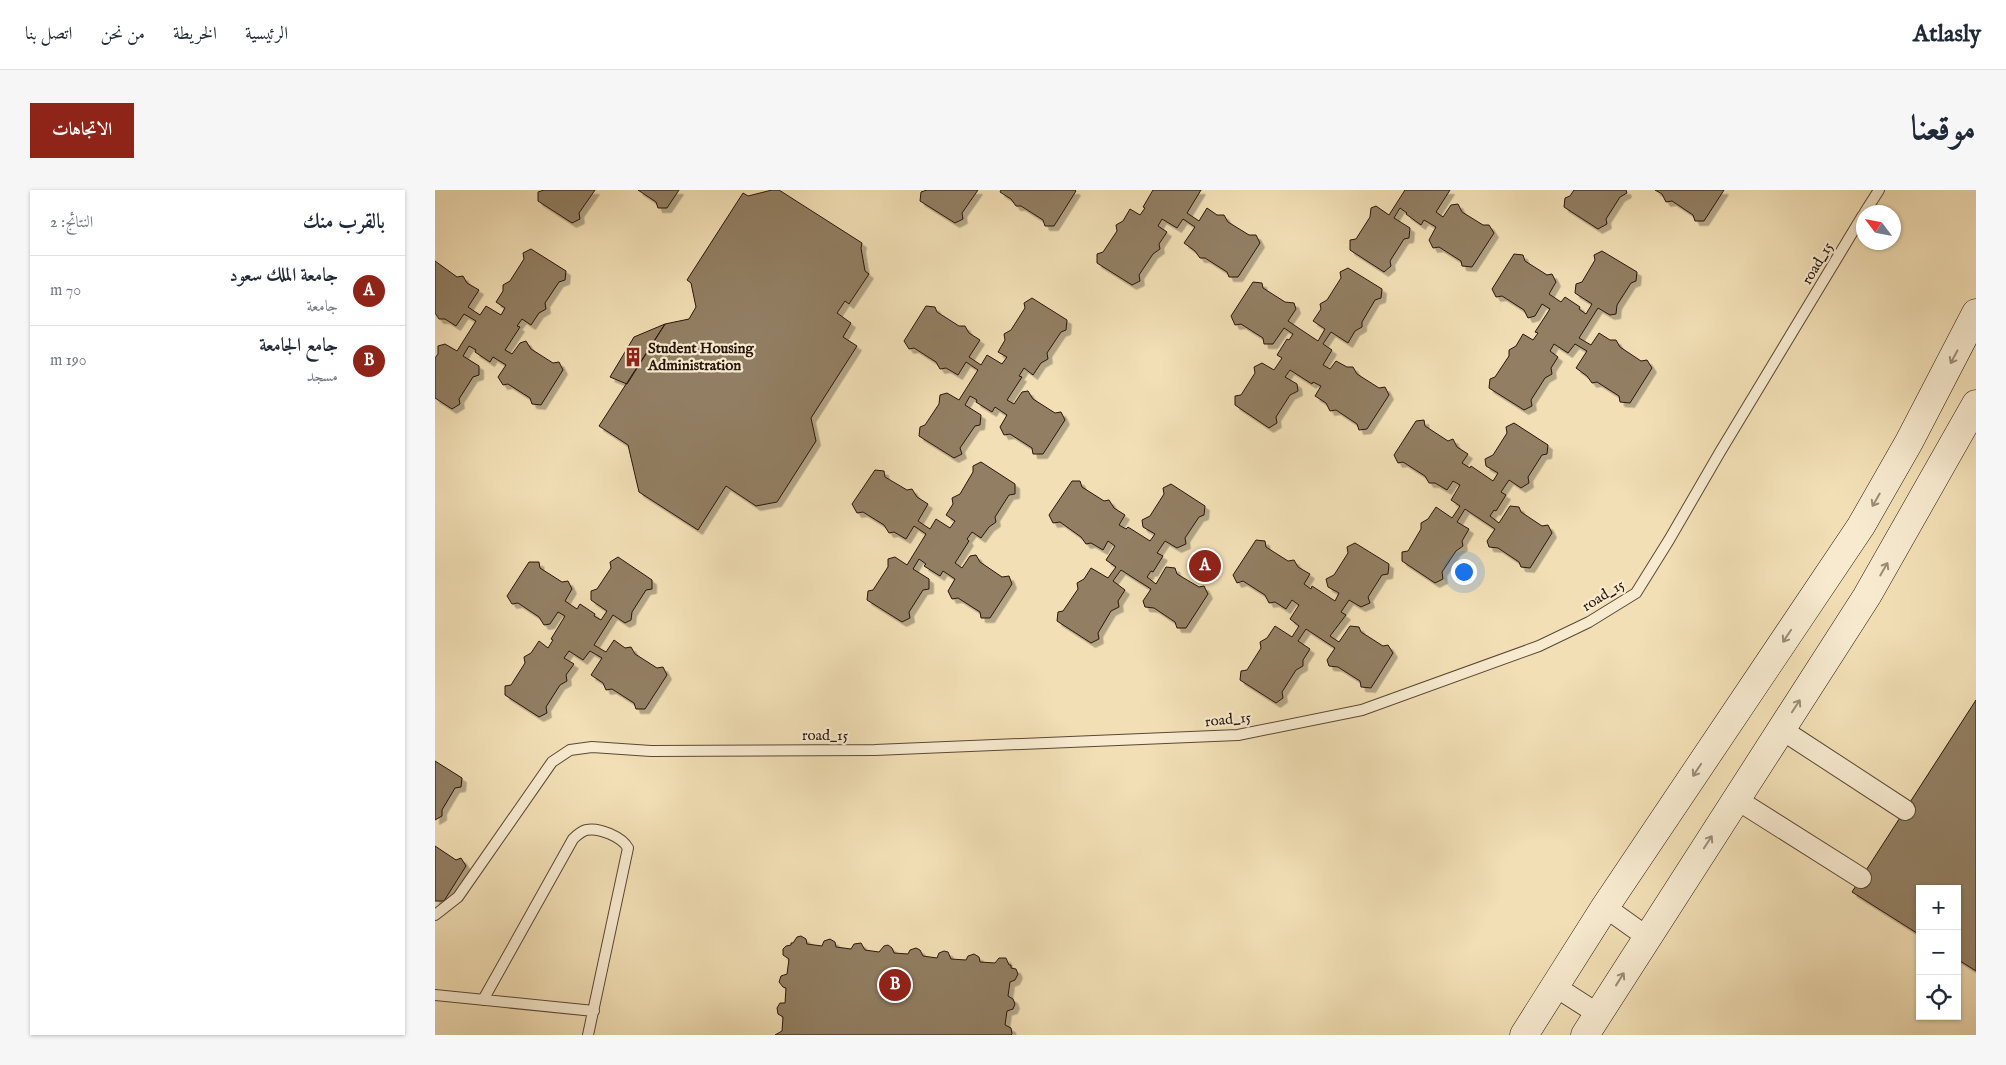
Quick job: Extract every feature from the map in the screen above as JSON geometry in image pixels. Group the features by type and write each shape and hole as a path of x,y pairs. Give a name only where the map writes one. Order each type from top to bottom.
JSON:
{"street":[{"path":"1524,1035 1605,907 1861,526 1909,442 1976,313"},
{"path":"1556,986 1592,1024 1867,596 1976,404"},
{"path":"1781,729 1905,810"},
{"path":"1736,799 1861,878"},
{"path":"1605,907 1647,937"}],"lane":[{"name":"road_15","path":"1870,205 1879,190"},
{"name":"road_15","path":"435,916 458,897 552,762 570,750 592,747 651,751 875,750 1238,735 1363,710 1539,646 1589,622 1636,593 1856,227"},
{"path":"483,1000 573,839 580,832 588,829 616,836 628,848 588,1035"},
{"path":"435,995 594,1011"}],"building":[{"path":"544,190 595,190 579,213 580,219 572,223 538,201 538,192"},
{"path":"638,190 679,190 667,208 658,208 656,202"},
{"path":"779,190 862,243 861,248 865,271 869,274 849,304 845,301 837,313 851,323 843,337 857,346 811,418 816,441 777,502 756,506 726,486 698,530 639,492 628,445 599,426 665,324 689,319 696,307 691,283 687,280 743,193 748,196"},
{"path":"927,190 978,190 962,213 963,219 955,223 920,201 921,192"},
{"path":"1001,190 1076,191 1054,226 1045,226 1043,220 1021,206 1016,206 1011,199 1000,192"},
{"path":"1153,190 1201,190 1187,213 1199,221 1207,208 1217,215 1224,215 1228,222 1249,235 1256,235 1260,243 1238,277 1229,277 1227,272 1205,258 1200,258 1195,251 1184,243 1195,227 1183,219 1177,228 1162,219 1158,226 1167,232 1159,244 1160,249 1153,254 1139,275 1140,281 1132,285 1097,263 1097,254 1103,252 1117,231 1116,225 1123,221 1130,209 1140,215"},
{"path":"1405,190 1450,190 1436,212 1443,217 1451,205 1458,204 1462,212 1483,225 1489,225 1494,233 1472,267 1462,266 1461,261 1439,247 1433,248 1429,240 1436,227 1424,220 1421,225 1400,208 1394,218 1410,228 1409,238 1404,239 1390,261 1391,266 1384,272 1350,250 1350,240 1356,239 1370,217 1371,208 1376,206 1389,215"},
{"path":"1574,190 1626,190 1627,193 1620,197 1606,219 1607,224 1598,229 1564,207 1565,198 1570,196"},
{"path":"1655,190 1724,190 1704,221 1695,221 1693,215 1672,201 1666,202 1662,194"},
{"path":"531,249 566,271 565,280 559,282 545,303 546,309 539,313 531,325 522,319 517,326 520,327 505,350 512,354 520,343 526,341 531,349 553,363 559,362 563,370 541,405 532,404 530,398 508,384 503,385 498,377 506,365 493,357 490,362 469,346 463,356 479,366 479,375 473,377 459,399 460,404 452,409 435,398 435,358 438,354 438,346 445,344 457,351 476,321 464,314 456,326 445,319 439,319 435,313 435,261 457,277 463,276 467,283 479,290 468,307 480,315 486,306 501,315 505,308 496,302 503,291 503,285 510,281 524,259 523,253"},
{"path":"1602,251 1637,272 1636,281 1631,283 1617,305 1616,314 1610,315 1598,308 1579,338 1591,345 1599,333 1610,340 1616,340 1620,347 1641,361 1647,360 1652,368 1630,403 1620,402 1619,396 1597,382 1592,383 1587,376 1576,368 1587,351 1575,344 1568,353 1554,344 1550,351 1558,357 1551,368 1552,374 1545,378 1531,400 1532,406 1524,410 1489,388 1490,379 1495,377 1509,356 1509,350 1516,346 1523,334 1533,340 1538,333 1535,332 1550,309 1542,304 1535,316 1528,318 1524,310 1502,296 1496,297 1492,289 1514,254 1523,255 1525,261 1547,275 1552,274 1556,282 1549,294 1561,302 1565,297 1580,307 1579,309 1586,314 1592,304 1575,293 1576,284 1582,282 1595,260 1594,255"},
{"path":"1348,268 1382,289 1381,298 1375,300 1362,322 1362,327 1355,331 1348,343 1331,332 1323,344 1332,350 1323,365 1330,369 1336,361 1347,367 1353,367 1357,374 1379,388 1385,387 1389,395 1367,429 1359,430 1357,424 1336,410 1330,411 1326,403 1315,396 1321,386 1313,382 1312,384 1290,370 1285,377 1297,384 1298,391 1290,395 1276,417 1277,423 1269,428 1235,405 1235,396 1241,395 1255,373 1254,367 1262,363 1274,370 1282,358 1277,355 1287,339 1289,340 1293,334 1284,328 1273,344 1264,344 1263,338 1241,324 1235,325 1231,316 1253,282 1262,283 1263,288 1285,302 1294,303 1296,309 1288,321 1318,341 1325,329 1313,321 1321,309 1320,304 1327,300 1341,278 1340,272"},
{"path":"1032,298 1067,320 1066,330 1061,332 1047,353 1048,359 1041,363 1033,375 1024,368 1019,376 1022,377 1007,400 1014,404 1022,392 1028,391 1033,399 1055,413 1061,412 1065,420 1043,454 1033,454 1032,448 1010,434 1004,435 1000,427 1007,415 995,407 992,412 970,396 965,405 981,415 980,425 975,426 960,448 962,454 954,458 919,436 920,427 925,425 939,404 940,395 947,393 959,400 978,370 966,362 958,375 946,368 940,369 936,362 914,348 909,349 904,341 926,306 935,307 937,312 959,326 965,326 969,333 980,340 969,357 981,365 987,355 1002,364 1007,357 998,352 1005,340 1004,334 1011,330 1025,308 1024,303"},
{"name":"Student Housing Administration","path":"665,324 627,384 610,377 634,337"},
{"path":"1424,420 1425,426 1448,441 1453,439 1457,447 1468,454 1462,463 1470,468 1471,466 1493,481 1498,473 1486,466 1485,459 1493,455 1507,433 1506,427 1514,423 1548,445 1547,454 1542,455 1528,477 1529,483 1521,488 1509,480 1501,492 1506,495 1496,511 1494,510 1490,516 1499,523 1510,506 1519,507 1521,512 1542,526 1548,525 1552,533 1530,568 1521,567 1519,562 1498,548 1489,547 1487,541 1495,529 1465,509 1457,522 1469,529 1462,541 1463,546 1456,551 1442,572 1443,579 1435,583 1402,561 1402,552 1408,551 1421,529 1421,523 1428,519 1436,507 1452,518 1460,506 1451,500 1460,485 1453,481 1447,490 1435,483 1429,483 1425,476 1403,462 1398,463 1394,455 1416,421"},
{"path":"981,462 1015,484 1015,494 1009,495 995,517 996,522 989,527 981,538 972,532 967,539 969,541 955,563 962,568 970,556 976,555 980,562 1002,577 1009,576 1012,584 990,618 981,618 980,612 958,598 952,599 948,591 955,579 943,571 940,576 924,566 926,564 919,559 913,569 929,579 929,589 923,590 909,612 910,618 902,622 867,600 868,591 873,590 888,567 888,559 895,557 907,565 926,534 914,526 906,539 894,532 889,533 884,525 863,512 857,513 852,504 875,470 884,471 885,477 907,490 912,489 917,497 928,504 918,521 930,529 936,519 950,528 955,521 946,515 953,504 952,498 960,494 973,472 973,466"},
{"path":"1072,481 1080,481 1082,487 1104,501 1109,500 1114,508 1125,515 1119,525 1126,529 1128,527 1150,541 1155,534 1143,527 1142,520 1150,516 1164,494 1163,488 1171,484 1205,506 1204,515 1199,517 1185,538 1186,544 1177,548 1165,541 1157,553 1163,556 1153,572 1151,571 1147,577 1156,584 1166,567 1175,568 1177,574 1199,587 1204,586 1208,594 1186,628 1177,628 1175,622 1154,608 1145,607 1143,601 1151,589 1121,570 1113,581 1125,590 1118,601 1119,607 1111,611 1098,633 1099,639 1091,643 1057,621 1058,612 1063,611 1078,589 1077,583 1084,579 1091,568 1108,578 1116,567 1106,560 1115,546 1108,541 1103,550 1091,543 1086,544 1081,537 1060,522 1053,523 1049,515"},
{"path":"1256,540 1265,541 1266,547 1288,561 1294,560 1298,567 1310,574 1304,584 1311,589 1312,586 1335,601 1339,593 1328,587 1326,579 1334,575 1348,553 1347,547 1355,543 1389,564 1388,574 1382,575 1368,597 1370,603 1361,607 1349,600 1341,612 1346,615 1330,636 1339,642 1350,626 1359,627 1361,632 1383,646 1388,645 1393,653 1371,688 1361,687 1360,681 1338,667 1329,666 1327,660 1335,648 1306,629 1298,641 1310,649 1303,660 1303,666 1296,670 1282,692 1283,698 1276,703 1240,680 1241,671 1247,670 1261,648 1260,642 1267,638 1275,626 1292,637 1299,626 1290,619 1299,605 1292,600 1286,609 1275,602 1269,603 1265,595 1243,581 1237,583 1233,575"},
{"path":"618,557 652,580 652,589 646,590 632,612 631,620 625,623 613,615 594,645 606,652 614,640 625,648 631,647 635,654 657,668 663,667 667,675 645,709 636,709 634,703 612,689 606,690 603,683 591,675 602,658 590,651 583,660 569,651 564,658 574,664 566,675 567,681 560,685 546,707 547,713 539,717 505,695 505,686 511,685 525,663 524,657 531,653 539,641 548,648 553,640 551,639 565,616 558,612 550,624 544,625 539,617 518,603 512,604 507,596 529,562 539,562 540,568 562,582 568,581 572,589 565,601 577,609 580,604 601,620 607,611 591,600 591,591 597,589 611,568 610,562"},
{"path":"1976,700 1976,971 1961,962 1961,885 1916,885 1916,932 1852,892"},
{"path":"435,761 462,778 461,787 455,788 442,810 442,816 435,820"},
{"path":"435,846 456,860 461,858 466,866 444,901 435,901"},
{"path":"801,936 806,939 807,944 822,946 824,941 830,939 835,942 836,947 851,949 854,944 861,943 865,950 879,952 884,946 888,945 894,953 908,954 910,950 916,948 920,950 923,956 937,958 939,953 944,951 948,952 951,959 966,960 968,956 974,954 979,957 980,962 995,963 999,958 1006,958 1011,968 1016,969 1018,974 1015,980 1010,982 1008,996 1013,999 1015,1004 1013,1009 1007,1011 1005,1025 1011,1028 1012,1034 775,1035 782,1031 783,1017 778,1014 777,1008 780,1003 785,1003 786,988 779,982 781,976 787,974 789,959 783,955 783,949 791,945 797,937"}],"place":[{"name":"Student Housing Administration","path":"633,357"},
{"name":"جامعة الملك سعود","path":"1205,566"},
{"name":"جامع الجامعة","path":"895,985"}]}
